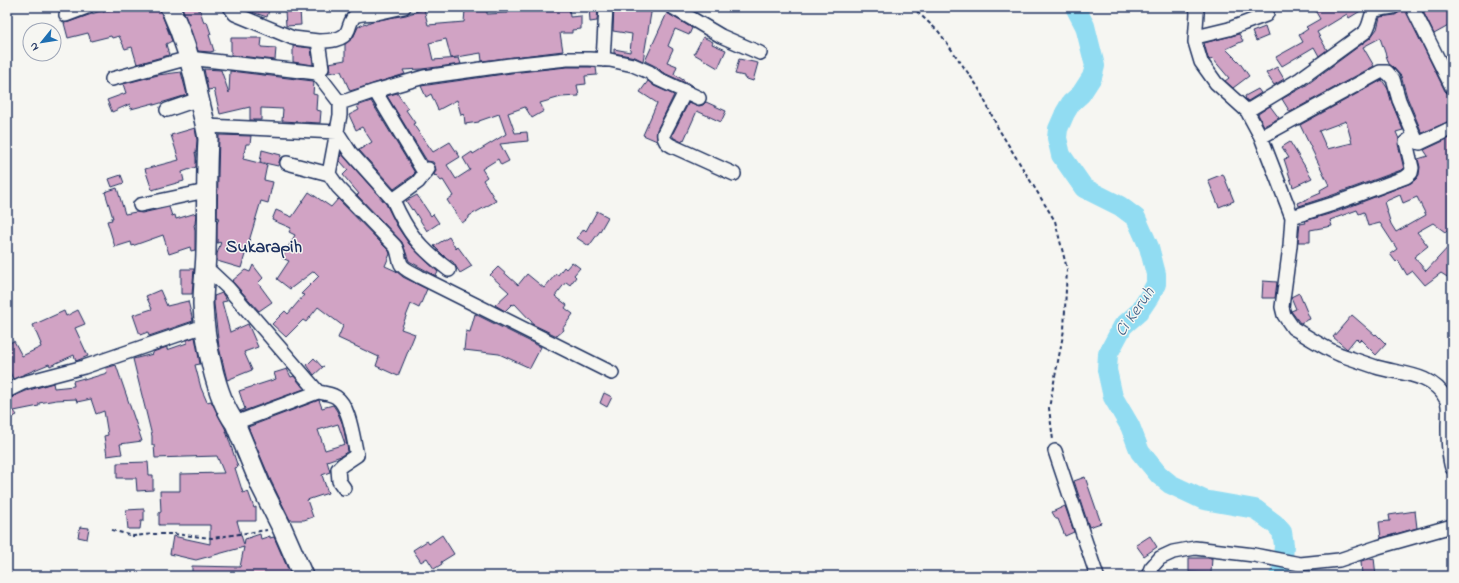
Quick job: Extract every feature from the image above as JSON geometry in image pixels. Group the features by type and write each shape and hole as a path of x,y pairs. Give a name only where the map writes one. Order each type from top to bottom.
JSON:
{"street":[{"path":"66,15 87,7"},
{"path":"170,7 189,58 208,138 206,251 203,303 204,326 215,378 229,414 235,423 261,486 282,528 303,576"},
{"path":"230,7 235,14 293,38 318,40 340,38 348,32 354,17 359,15 404,7"},
{"path":"603,60 606,7"},
{"path":"672,7 721,36 760,53"},
{"path":"1196,7 1198,13 1195,42 1201,62 1216,84 1247,111 1261,137 1292,217 1290,246 1282,307 1288,322 1293,328 1339,354 1376,367 1407,373 1428,382 1440,391 1446,399 1448,407 1448,441 1452,468"},
{"path":"1196,37 1229,29 1266,15 1266,7"},
{"path":"1247,111 1300,79 1365,32 1374,10 1392,7"},
{"path":"1412,7 1452,87"},
{"path":"317,73 322,68 318,40"},
{"path":"112,79 189,58 317,73 340,103 340,115 329,174"},
{"path":"340,103 424,77 567,59 603,60 633,65 649,72 658,79 699,98"},
{"path":"1261,137 1380,72 1387,72 1393,79 1399,100 1417,142 1420,143 1452,128"},
{"path":"376,91 426,172 418,182 394,200"},
{"path":"685,92 663,138 666,143 734,174"},
{"path":"167,110 199,100"},
{"path":"206,126 337,132"},
{"path":"337,132 350,152 394,200 407,228 416,241 429,255 450,270"},
{"path":"1292,217 1333,204 1406,177 1411,173 1412,168 1406,142 1414,136"},
{"path":"287,162 329,174 338,187 395,246 399,253 401,264 404,268 612,373"},
{"path":"140,205 206,190"},
{"path":"204,267 228,288 318,392"},
{"path":"7,391 23,383 84,367 204,326"},
{"path":"235,423 318,392 334,396 341,401 345,408 357,454 342,464 338,469 339,481 344,488"},
{"path":"1055,451 1097,576"},
{"path":"1148,576 1151,568 1160,558 1173,552 1187,549 1195,548 1254,555 1300,564 1339,560 1378,547 1452,526"}],"path":[{"path":"912,7 939,32 978,87 998,128 1055,221 1067,269 1064,330 1049,408 1055,451"},
{"path":"112,530 133,536 173,534 212,538 282,528"}],"building":[{"path":"119,7 159,7 172,41 166,44 169,55 137,64 132,47 125,49 119,36 112,38 111,36 91,41 88,33 68,38 64,23 103,10 103,12"},
{"path":"182,7 197,7 198,11 200,10 204,23 207,22 214,51 198,51"},
{"path":"242,7 270,7 267,17 246,10"},
{"path":"533,7 569,7 570,17 581,16 581,29 572,30 572,33 560,33 563,51 482,61 481,53 451,58 446,39 429,43 433,60 459,58 461,64 403,70 405,74 350,91 341,71 328,73 330,70 329,63 345,60 345,44 353,38 358,27 365,23 406,15 424,9 428,25 464,22 465,10 487,11 487,14 508,13 508,10 533,9"},
{"path":"589,7 598,7 597,21 590,22"},
{"path":"614,7 652,7 643,61 635,57 614,53 614,49 630,52 632,34 613,31"},
{"path":"1313,7 1367,7 1349,18 1347,14 1317,32 1327,50 1319,56 1314,47 1282,66 1276,57 1303,42 1299,35 1308,29 1306,27 1320,19"},
{"path":"1421,7 1442,7 1444,10 1452,7 1452,24 1434,34"},
{"path":"1405,9 1445,91 1452,95 1452,120 1422,133 1407,97 1401,76 1389,64 1380,38 1363,47 1374,66 1290,112 1282,99 1305,86 1370,38 1377,29 1380,17 1395,15"},
{"path":"300,10 301,25 286,26 285,11"},
{"path":"667,13 692,28 689,35 675,29 668,46 673,49 667,62 677,66 674,74 694,87 662,72 657,67 645,61"},
{"path":"1265,27 1268,36 1256,41 1252,32"},
{"path":"1239,34 1243,41 1226,49 1239,62 1249,76 1233,88 1225,81 1229,78 1213,59 1210,60 1208,58 1204,43"},
{"path":"703,37 713,42 712,44 726,50 718,68 694,54"},
{"path":"231,38 262,38 261,47 276,48 275,60 231,55"},
{"path":"293,46 311,48 313,65 293,62"},
{"path":"739,59 758,63 753,81 744,78 744,76 735,74"},
{"path":"567,67 596,67 597,75 585,76 586,84 577,85 579,96 561,97 540,103 544,111 532,118 525,107 508,113 515,133 527,132 528,141 500,144 509,161 501,165 498,159 482,169 487,177 483,180 496,201 469,216 469,218 462,223 447,200 453,196 443,180 441,181 436,175 434,175 436,170 433,162 427,161 387,96 397,93 408,109 406,110 415,123 413,124 433,152 450,142 460,157 447,165 456,179 470,170 463,158 472,152 473,154 506,134 499,114 479,122 465,124 464,114 461,115 457,100 438,110 431,94 426,97 421,86 511,73"},
{"path":"1277,67 1284,79 1274,85 1266,73"},
{"path":"204,69 221,70 229,93 230,71 313,81 313,94 317,95 316,110 321,111 320,123 282,121 283,109 261,108 261,120 250,120 250,107 220,114 214,89 208,90"},
{"path":"181,72 187,95 154,105 154,103 131,109 130,104 112,112 107,100 126,93 123,84 158,75"},
{"path":"1382,80 1388,89 1403,130 1396,132 1399,139 1398,144 1404,169 1299,206 1298,203 1321,193 1320,190 1329,185 1300,125","holes":["1346,121 1352,143 1327,149 1319,131"]},
{"path":"648,81 654,86 674,95 657,130 657,141 643,135 657,103 640,92"},
{"path":"1258,89 1261,93 1248,101 1246,100 1245,96"},
{"path":"371,101 415,173 394,189 359,150 372,142 362,127 356,130 349,115 359,110 357,106"},
{"path":"689,102 699,106 706,102 726,111 721,122 697,111 682,142 674,138 672,135"},
{"path":"1270,106 1279,118 1264,126 1258,114"},
{"path":"195,128 197,140 196,153 195,152 196,167 182,172 184,181 152,190 145,169 179,160 171,135"},
{"path":"219,135 251,136 250,144 246,144 243,159 267,165 264,180 273,182 268,203 261,201 241,268 217,261 217,254 221,242 217,243 217,224 219,217 217,218"},
{"path":"1452,137 1452,226 1445,232 1433,223 1417,232 1428,246 1414,257 1426,271 1452,243 1452,280 1441,273 1425,285 1413,271 1407,275 1398,260 1396,262 1390,254 1397,249 1380,223 1368,226 1364,212 1359,214 1357,210 1330,220 1332,226 1310,230 1310,242 1298,242 1300,224 1306,223 1305,221 1336,212 1411,183 1419,175 1420,167 1418,159 1428,156 1424,150","holes":["1400,195 1403,203 1417,197 1426,215 1396,232 1391,224 1384,202"]},
{"path":"1290,142 1312,178 1293,187 1284,159 1289,158 1282,147"},
{"path":"262,150 281,155 278,166 260,162"},
{"path":"341,153 386,204 397,226 409,244 438,272 436,276 409,261 402,242 357,195 359,194 343,175 348,170 340,161"},
{"path":"1223,174 1234,201 1219,207 1208,180"},
{"path":"121,175 124,183 112,187 109,179"},
{"path":"117,188 125,214 136,212 142,213 169,207 172,216 175,215 176,219 196,213 194,225 195,250 191,251 190,247 169,254 163,235 132,246 131,242 115,247 107,221 112,220 111,218 113,218 105,192"},
{"path":"309,192 331,207 338,199 389,251 390,254 385,266 427,289 419,308 411,304 401,329 415,334 398,376 376,366 379,357 338,338 343,326 318,307 306,322 303,320 286,337 272,324 285,311 288,314 304,295 301,294 319,276 314,271 290,289 277,279 289,261 282,258 295,235 289,232 291,228 272,220 276,210 292,217"},
{"path":"417,195 431,216 433,214 439,223 427,231 406,201"},
{"path":"597,211 608,217 589,246 577,238 584,229 586,231"},
{"path":"449,237 456,249 458,247 472,266 460,273 453,262 444,256 434,246"},
{"path":"572,262 580,268 574,275 576,277 570,285 566,282 555,296 567,305 565,308 573,314 563,328 564,330 557,336 532,324 532,322 515,304 512,304 505,311 495,305 509,292 490,275 498,267 518,285 527,274 544,288 556,274 558,275 564,267 566,269"},
{"path":"253,265 263,278 258,283 272,302 259,311 232,281 245,270 250,272"},
{"path":"181,269 194,269 192,294 181,294"},
{"path":"1263,281 1277,282 1275,298 1262,298"},
{"path":"160,290 167,306 188,301 193,321 149,336 148,332 140,335 133,315 152,309 146,296"},
{"path":"222,293 227,301 222,302 230,332 248,324 258,347 244,352 252,370 227,380 219,347 214,304 214,296"},
{"path":"1299,293 1310,319 1300,323 1291,311 1296,309 1291,297"},
{"path":"78,310 85,324 75,328 88,356 76,361 74,355 50,366 49,364 13,379 7,366 7,344 14,341 22,356 41,347 33,325 64,311 66,316"},
{"path":"475,314 541,347 530,368 499,354 464,350 466,331 470,332"},
{"path":"1352,315 1386,344 1376,355 1360,339 1359,341 1356,338 1347,349 1333,337"},
{"path":"195,337 200,364 195,365 201,388 207,402 211,401 225,428 238,467 235,468 243,493 248,491 254,508 256,507 256,521 237,521 244,545 245,539 260,534 261,539 270,536 270,538 274,537 291,576 192,576 192,566 240,567 244,547 196,560 170,554 173,536 210,544 210,525 159,525 159,513 161,512 160,491 180,491 180,474 224,473 217,456 155,458 154,445 152,445 152,436 133,359 153,354 153,352 167,347 167,350 187,343 187,340"},
{"path":"314,358 322,367 324,366 314,375 307,365"},
{"path":"116,365 142,441 120,444 122,454 107,456 104,436 108,435 104,411 96,414 91,399 77,402 76,399 39,403 39,406 14,411 17,415 7,420 7,399 26,391 53,383 54,388 74,386 73,381 84,378 84,380 107,373 106,368"},
{"path":"287,369 291,377 294,376 304,389 241,412 240,411 245,409 239,391 276,379 274,373"},
{"path":"604,393 612,397 607,407 600,403"},
{"path":"319,400 322,408 333,405 343,425 348,451 341,456 327,461 330,472 322,475 328,493 307,500 313,517 304,520 290,520 271,481 248,427","holes":["338,424 345,444 325,450 318,430"]},
{"path":"148,462 149,475 153,475 153,490 137,491 136,478 117,478 117,463"},
{"path":"1085,477 1101,523 1089,527 1074,481"},
{"path":"1065,506 1074,532 1065,536 1058,519 1056,519 1052,512"},
{"path":"144,509 144,521 141,521 140,529 128,529 126,510"},
{"path":"1415,511 1417,528 1381,538 1379,522 1390,521 1389,515"},
{"path":"80,527 89,528 87,539 78,537"},
{"path":"442,535 454,554 441,562 442,564 434,569 427,558 421,562 413,550 427,541 429,544"},
{"path":"1150,536 1157,547 1144,556 1136,545"},
{"path":"1189,558 1212,558 1211,573 1189,572"},
{"path":"1374,558 1376,576 1362,576 1361,561"}],"waterway":[{"name":"Ci Keruh","path":"1075,7 1085,26 1095,66 1092,77 1081,94 1071,103 1058,129 1057,138 1061,155 1084,188 1120,206 1136,218 1149,247 1156,274 1156,284 1149,297 1139,312 1123,326 1108,354 1107,370 1113,397 1130,426 1140,452 1159,475 1170,484 1204,500 1255,509 1275,524 1282,532 1284,545 1282,572 1279,576"}],"district":[{"name":"Sukarapih","path":"264,248"}]}
